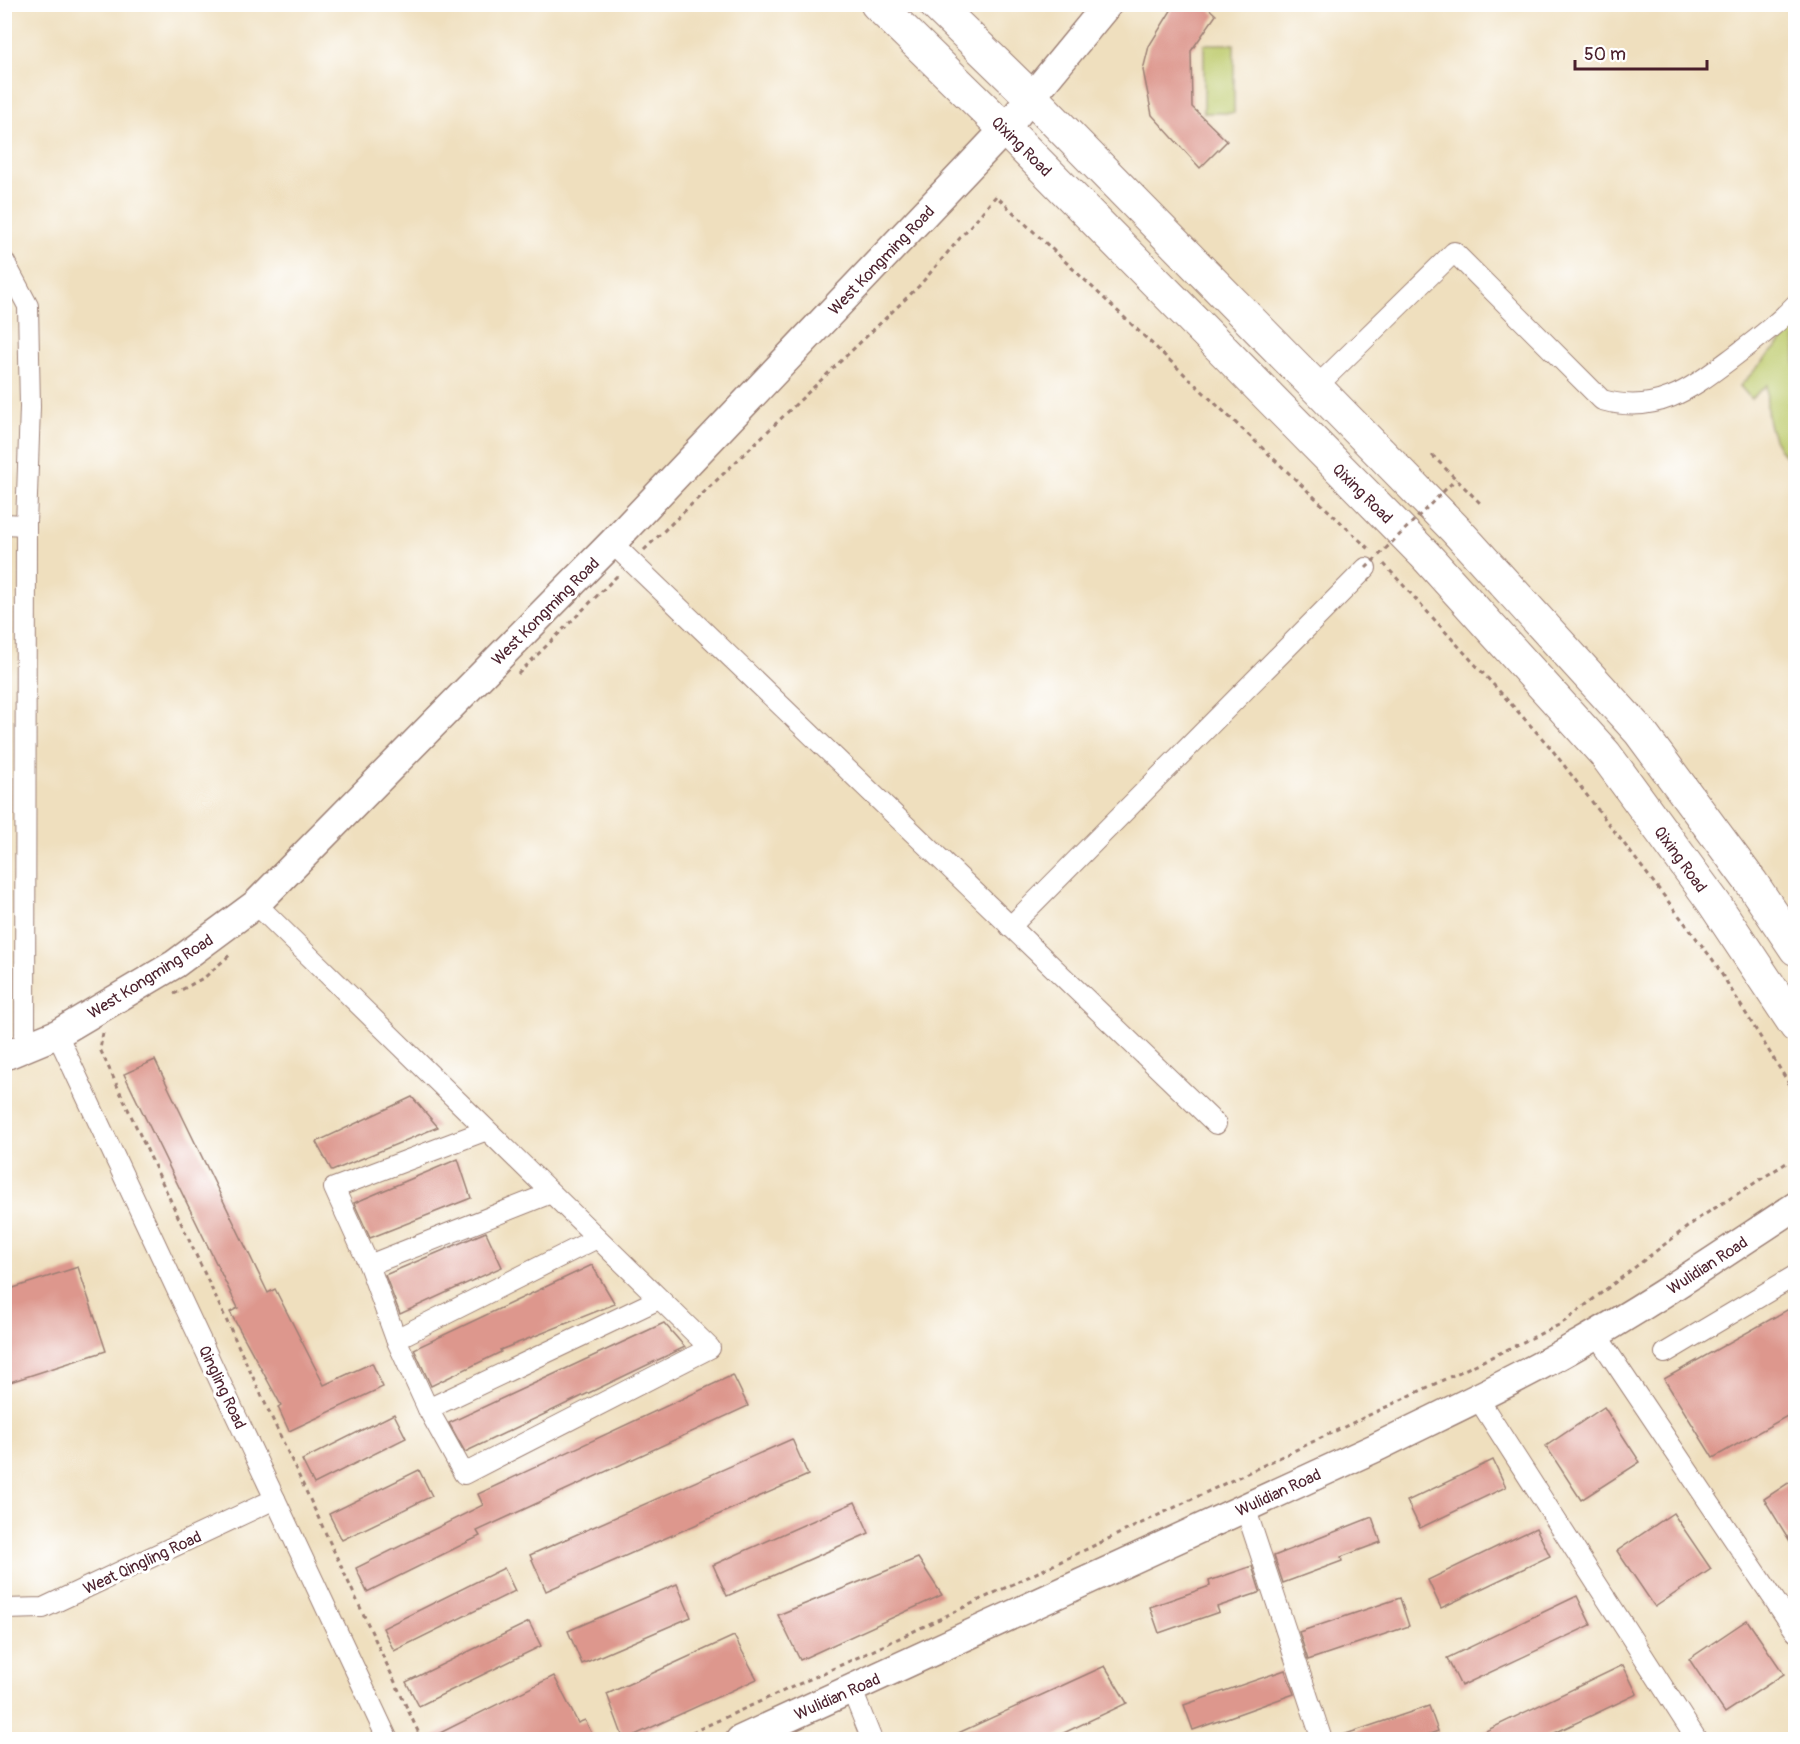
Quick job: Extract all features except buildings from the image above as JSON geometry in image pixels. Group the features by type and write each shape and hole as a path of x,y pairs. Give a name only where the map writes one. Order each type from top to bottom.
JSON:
{"highway":[{"name":"Qixing Road","path":"877,4 1005,129 1425,555 1605,754 1714,903 1796,1026"},
{"path":"934,4 1033,99 1454,528 1640,732 1751,882 1796,949"}],"main road":[{"name":"West Kongming Road","path":"15,1053 57,1034 175,964 256,904 622,553 1033,99 1108,4"},
{"name":"Wulidian Road","path":"740,1740 1375,1448 1478,1397 1651,1302 1796,1206"}],"street":[{"path":"1316,387 1454,252 1602,400 1611,403 1640,404 1678,396 1778,323 1796,304"},
{"path":"4,261 28,306 30,407 15,1053"},
{"path":"4,524 26,525"},
{"path":"622,553 1215,1124"},
{"path":"1010,927 1371,563"},
{"path":"256,904 710,1348 464,1474 428,1409 396,1339 369,1265 334,1188 486,1130"},
{"name":"Qingling Road","path":"57,1034 388,1740"},
{"path":"369,1265 551,1192"},
{"path":"396,1339 597,1238"},
{"path":"1665,1353 1796,1275"},
{"path":"428,1409 659,1299"},
{"path":"1596,1334 1796,1632"},
{"path":"1478,1397 1697,1740"},
{"name":"Weat Qingling Road","path":"4,1609 43,1608 275,1499"},
{"path":"1245,1507 1322,1740"},
{"path":"852,1690 872,1740"}],"path":[{"path":"511,681 622,553 919,286 996,196 1362,542 1398,578 1557,756 1713,960 1796,1095"},
{"path":"1432,455 1480,502"},
{"path":"1371,563 1456,479"},
{"path":"1362,542 1371,563 1398,578"},
{"path":"165,998 205,977 238,947"},
{"path":"104,1031 100,1049 422,1740"},
{"path":"675,1740 893,1641 1561,1324 1699,1218 1796,1157"}],"green space":[{"path":"1204,44 1234,44 1234,113 1204,113"},
{"path":"1795,327 1795,466 1779,449 1774,439 1768,419 1767,385 1751,399 1740,386"}]}
